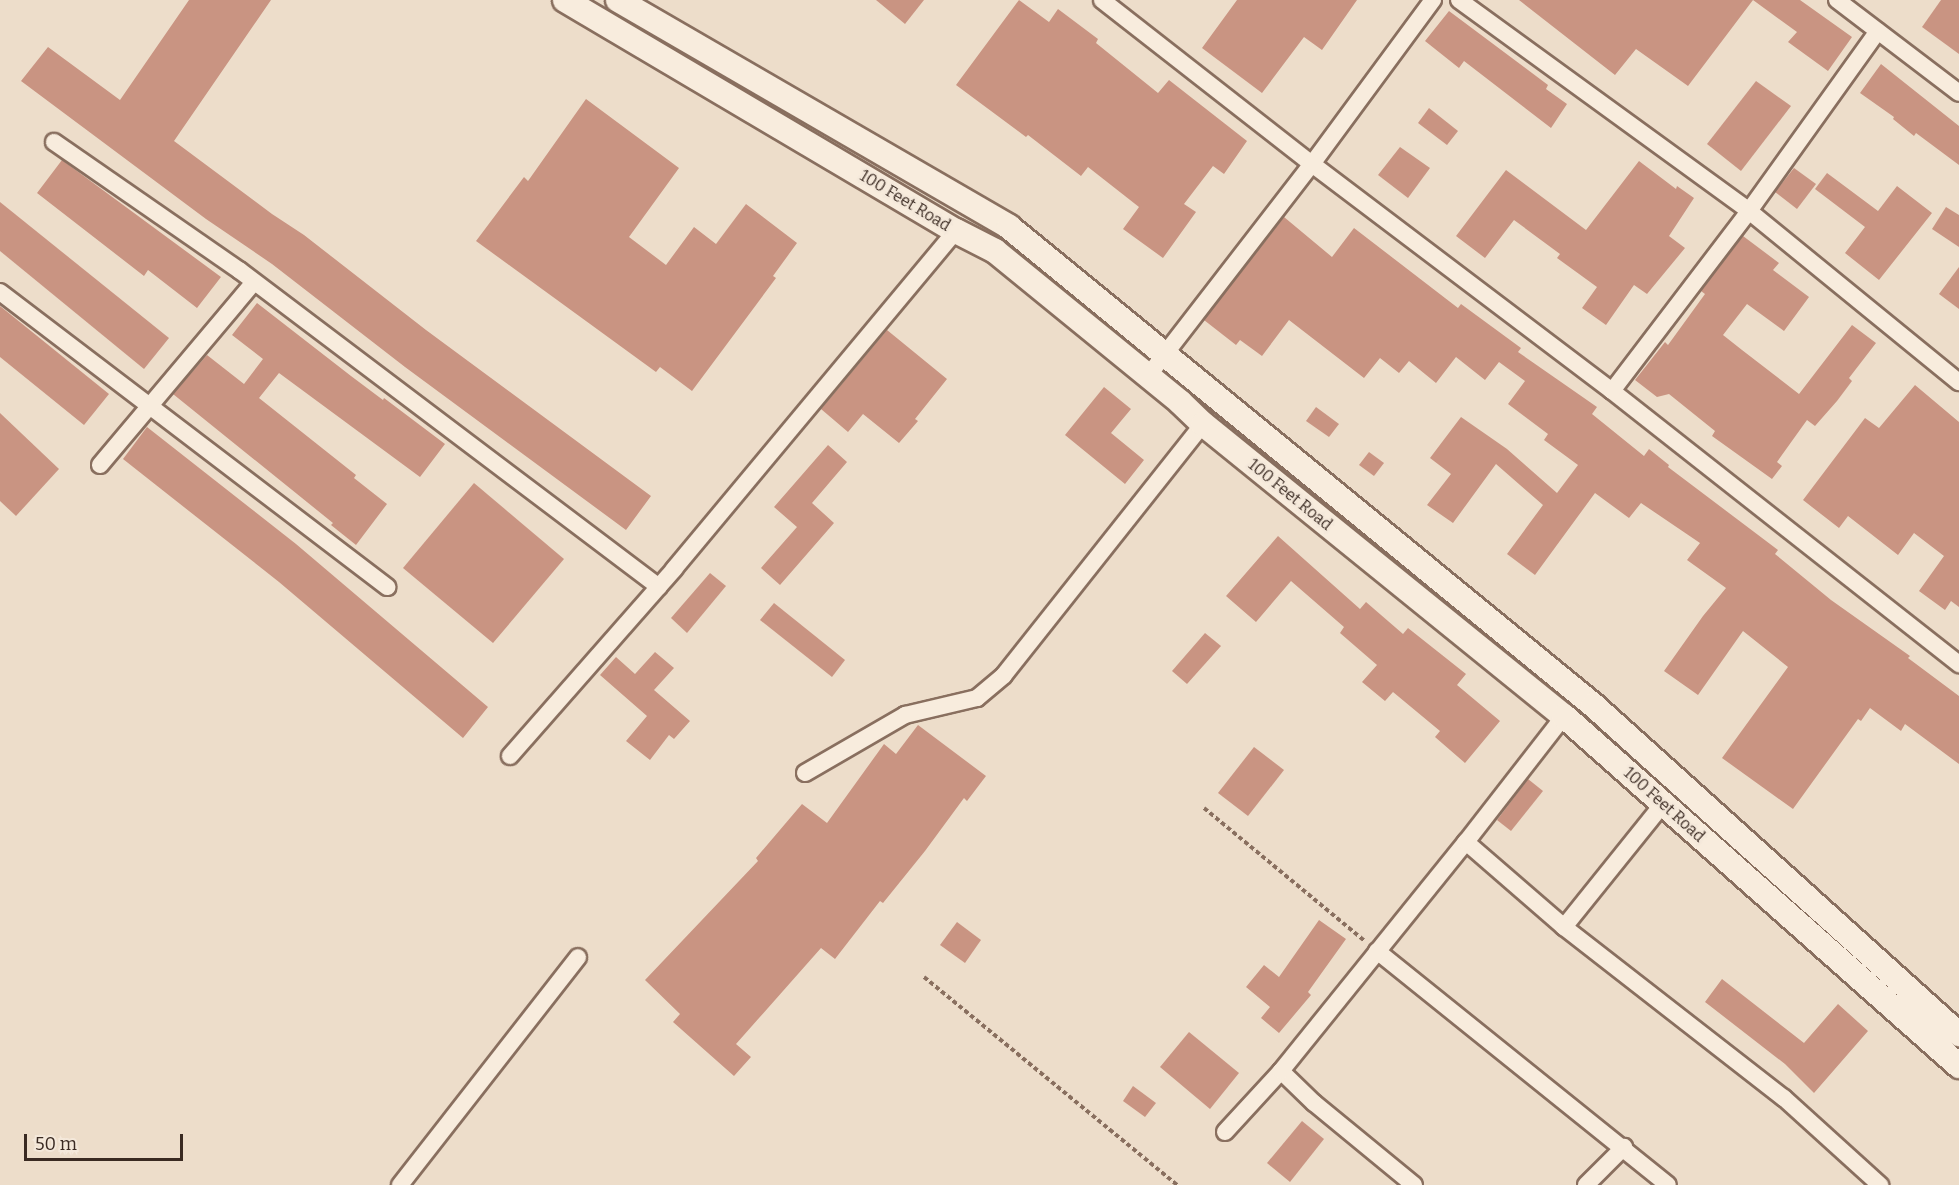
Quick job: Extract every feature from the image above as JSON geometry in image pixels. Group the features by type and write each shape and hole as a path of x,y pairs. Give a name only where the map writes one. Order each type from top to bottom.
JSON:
{"street":[{"name":"100 Feet Road","path":"566,0 956,231 996,251 1203,424 1564,716 1959,1066"},
{"name":"100 Feet Road","path":"618,0 1009,227 1593,705 1959,1034"},
{"path":"1102,0 1312,164 1612,391 1959,664"},
{"path":"1148,376 1312,164 1433,0"},
{"path":"1459,0 1749,211 1959,382"},
{"path":"1837,0 1959,93"},
{"path":"1612,391 1749,211 1878,32"},
{"path":"54,142 254,282 659,586"},
{"path":"510,756 659,586 956,231"},
{"path":"100,465 254,282"},
{"path":"0,292 387,586"},
{"path":"805,773 905,714 977,698 1004,675 1203,424"},
{"path":"1225,1132 1281,1071 1466,842 1564,716"},
{"path":"1564,927 1663,804"},
{"path":"1466,842 1564,927 1784,1098 1880,1185"},
{"path":"1377,951 1668,1185"},
{"path":"399,1185 578,957"},
{"path":"1281,1071 1314,1103 1414,1185"},
{"path":"1586,1185 1624,1148"}],"path":[{"path":"1204,808 1377,951"},
{"path":"924,977 1178,1185"}],"building":[{"path":"189,0 271,0 174,141 304,235 426,330 651,496 626,530 405,367 272,264 206,219 21,81 48,47 120,100"},
{"path":"876,0 924,0 905,24"},
{"path":"1019,0 1049,22 1058,9 1098,39 1096,43 1158,93 1169,80 1247,141 1224,174 1213,166 1184,204 1196,212 1163,258 1123,229 1139,207 1088,167 1081,176 1028,135 1026,137 956,85"},
{"path":"1237,0 1357,0 1322,50 1304,37 1262,93 1202,48"},
{"path":"1519,0 1753,0 1688,86 1636,49 1615,75"},
{"path":"1753,0 1800,0 1852,37 1828,71 1788,42 1797,32"},
{"path":"1941,0 1959,0 1959,54 1922,27"},
{"path":"1449,11 1548,85 1546,89 1567,104 1551,128 1464,61 1459,68 1425,41"},
{"path":"1881,64 1959,126 1959,165 1916,133 1914,136 1893,119 1894,117 1860,93"},
{"path":"1756,81 1791,106 1741,171 1707,144"},
{"path":"586,99 679,168 629,237 666,265 694,227 716,244 746,204 797,243 773,276 776,278 692,391 660,367 656,372 476,241 524,177 528,181"},
{"path":"1429,108 1458,131 1447,145 1418,123"},
{"path":"1400,147 1430,168 1408,198 1378,175"},
{"path":"62,160 221,277 197,308 148,270 144,276 37,193"},
{"path":"1639,161 1676,189 1677,186 1694,198 1669,236 1685,248 1647,294 1634,285 1606,325 1582,308 1597,287 1557,258 1560,254 1514,220 1485,258 1456,236 1506,170 1586,230"},
{"path":"1794,168 1816,184 1797,209 1775,192"},
{"path":"1827,173 1878,211 1897,186 1932,213 1879,280 1845,253 1865,227 1815,189"},
{"path":"0,202 169,338 144,369 0,251"},
{"path":"1946,207 1959,215 1959,247 1932,229"},
{"path":"1284,217 1332,257 1354,228 1458,308 1461,304 1521,348 1518,352 1597,407 1592,414 1644,456 1649,449 1669,465 1668,467 1778,550 1775,554 1831,600 1910,656 1908,658 1959,696 1959,764 1905,724 1901,731 1870,708 1861,721 1858,719 1793,809 1722,758 1788,667 1743,631 1698,695 1664,671 1726,588 1687,560 1700,543 1641,503 1629,518 1595,493 1535,575 1507,554 1543,505 1496,464 1453,523 1427,505 1451,474 1430,458 1461,417 1507,449 1557,493 1578,465 1544,440 1548,434 1508,404 1525,381 1499,362 1485,380 1456,357 1436,383 1409,361 1399,373 1380,358 1364,378 1289,320 1262,356 1240,340 1236,345 1204,320"},
{"path":"1743,236 1779,263 1773,270 1809,297 1784,331 1747,304 1723,335 1799,394 1852,325 1876,343 1849,378 1852,381 1815,426 1807,420 1777,462 1782,466 1772,479 1712,436 1715,431 1669,394 1657,397 1635,380 1665,342 1668,345 1705,294 1701,291"},
{"path":"1959,267 1959,309 1939,294"},
{"path":"257,303 383,400 384,398 445,444 420,477 279,373 259,398 356,475 354,478 387,504 356,545 331,525 333,523 173,394 207,355 244,384 263,359 232,335"},
{"path":"0,306 109,394 84,425 0,357"},
{"path":"887,330 947,379 915,419 918,421 899,443 863,414 848,432 821,409"},
{"path":"1915,385 1959,422 1959,607 1951,601 1945,610 1919,591 1944,556 1914,533 1898,555 1848,516 1839,528 1803,500 1865,418 1879,428"},
{"path":"1104,387 1131,409 1111,433 1144,460 1125,484 1065,435"},
{"path":"1316,407 1339,424 1329,437 1306,421"},
{"path":"0,413 59,469 16,516 0,501"},
{"path":"147,427 296,544 488,707 463,738 279,582 123,459"},
{"path":"828,445 847,462 812,503 834,523 780,585 761,568 797,527 774,507"},
{"path":"1369,452 1384,463 1374,476 1359,465"},
{"path":"474,483 564,559 493,643 403,568"},
{"path":"1278,536 1360,609 1366,602 1403,634 1408,628 1466,674 1457,685 1500,721 1465,763 1435,737 1440,731 1393,692 1385,701 1362,682 1377,665 1340,633 1344,627 1291,581 1256,622 1226,596"},
{"path":"710,573 726,586 687,633 671,618"},
{"path":"774,603 845,660 832,677 760,620"},
{"path":"1205,633 1221,646 1187,684 1172,671"},
{"path":"655,652 674,668 654,690 690,721 674,739 669,735 650,760 626,741 647,716 600,675 616,657 635,674"},
{"path":"918,725 986,776 967,801 964,798 925,851 883,903 880,901 835,959 821,948 736,1044 751,1057 734,1076 673,1022 680,1014 645,980 758,861 756,858 802,804 827,823 884,744 896,754"},
{"path":"1254,747 1284,770 1248,816 1218,793"},
{"path":"1528,779 1543,791 1511,831 1497,820"},
{"path":"1319,920 1346,939 1308,992 1311,995 1279,1033 1261,1018 1270,1007 1246,987 1264,965 1279,977"},
{"path":"957,922 981,940 965,963 940,945"},
{"path":"1722,979 1804,1043 1838,1004 1868,1031 1814,1093 1785,1064 1705,1002"},
{"path":"1189,1032 1239,1073 1210,1109 1160,1067"},
{"path":"1133,1086 1156,1103 1145,1117 1123,1101"},
{"path":"1302,1121 1324,1139 1290,1182 1267,1163"}]}
